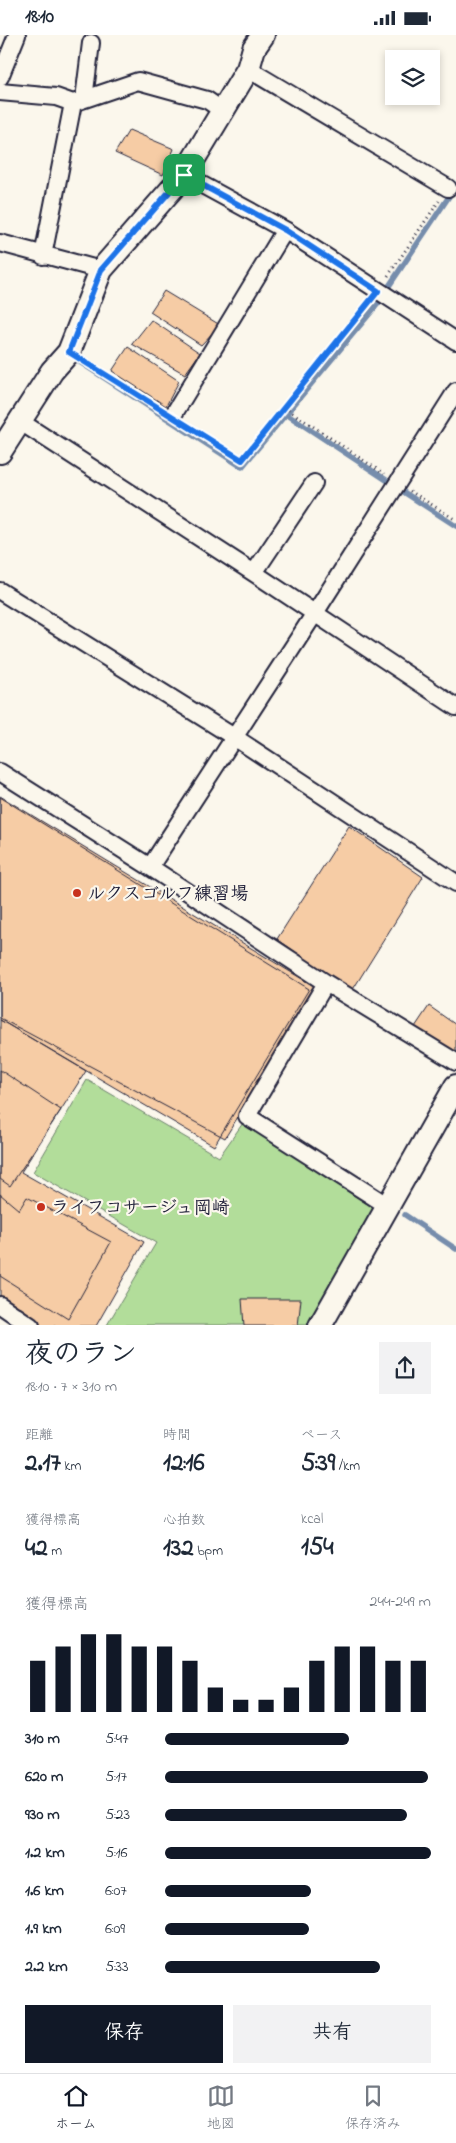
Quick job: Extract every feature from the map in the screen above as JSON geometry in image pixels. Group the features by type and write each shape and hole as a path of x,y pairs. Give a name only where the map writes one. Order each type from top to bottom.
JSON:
{"street":[{"path":"0,77 17,35"},
{"path":"0,452 52,371 69,352 101,270 184,175 248,69 254,48 263,35"},
{"path":"43,256 91,43"},
{"path":"248,69 448,187"},
{"path":"0,92 79,101 138,81 206,100 223,111"},
{"path":"184,175 285,230 456,341"},
{"path":"175,417 285,230"},
{"path":"0,243 101,270"},
{"path":"150,867 316,613 456,391"},
{"path":"20,422 316,613 456,707"},
{"path":"254,573 314,483"},
{"path":"0,591 234,737 456,883"},
{"path":"0,773 150,867 326,983 456,1062"},
{"path":"326,983 247,1116 388,1206"},
{"path":"320,1325 456,1086"},
{"path":"0,1305 31,1325"}],"path":[{"path":"69,352 242,460 378,291 448,187"},
{"path":"284,407 456,520"}],"green space":[{"path":"87,1080 219,1157 243,1123 375,1209 310,1325 107,1325 156,1243 33,1172"}],"building":[{"path":"129,130 174,149 163,175 115,153"},
{"path":"164,291 220,325 201,345 150,312"},
{"path":"151,320 200,353 185,374 132,344"},
{"path":"128,347 179,381 166,406 112,371"},
{"name":"ルクスゴルフ練習場","path":"0,796 317,988 225,1138 0,1018"},
{"name":"ルクスゴルフ練習場","path":"0,797 309,989 214,1146 0,1020"},
{"path":"349,826 423,877 352,991 277,939"},
{"path":"429,1006 456,1025 456,1053 413,1030"},
{"name":"ライフコサージュ岡崎","path":"0,1020 86,1071 21,1172 144,1242 97,1325 35,1325 0,1299"},
{"path":"0,1070 61,1110 10,1186 0,1179"},
{"path":"0,1194 19,1210 27,1197 111,1242 68,1319 0,1276"},
{"path":"242,1299 301,1299 298,1325 244,1325"}],"waterway":[{"path":"387,289 456,186"},
{"path":"75,359 242,467 382,299"},
{"path":"286,414 391,483"},
{"path":"399,489 456,526"},
{"path":"405,1215 456,1249"}],"place":[{"name":"ルクスゴルフ練習場","path":"77,893"},
{"name":"ライフコサージュ岡崎","path":"41,1207"}],"route":[{"path":"184,175 285,230 378,291 242,460 69,352 101,270 184,175"}]}
